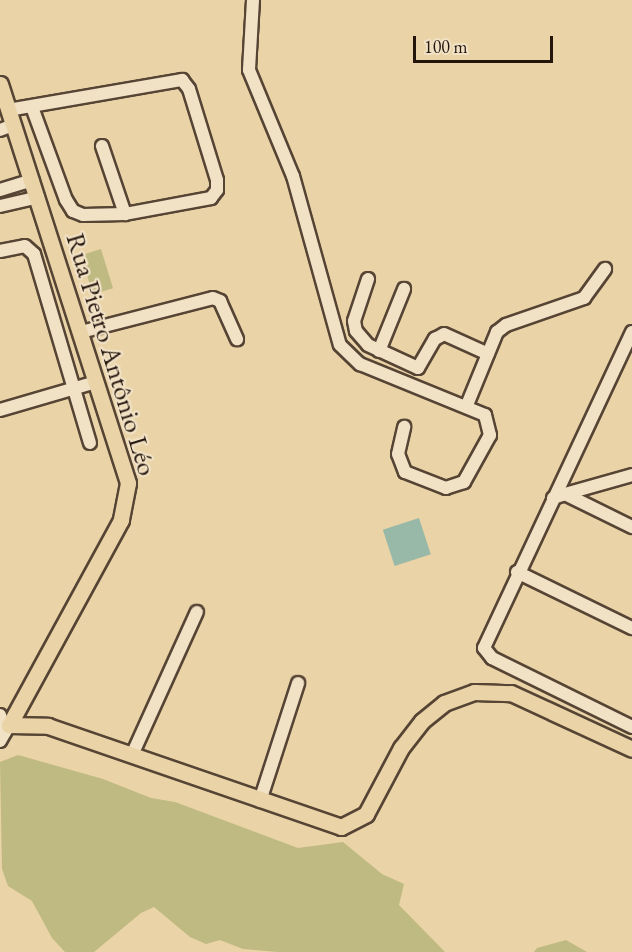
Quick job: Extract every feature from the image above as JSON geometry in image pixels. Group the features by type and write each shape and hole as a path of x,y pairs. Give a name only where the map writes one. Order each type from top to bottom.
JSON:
{"main road":[{"name":"Rua Pietro Antônio Léo","path":"0,84 8,110 7,128 38,197 128,483 124,510 23,697 3,728"},
{"path":"23,697 34,715 48,726 333,826 358,821 375,800 412,732 444,703 474,692 511,693 632,749"},
{"path":"3,728 48,726"}],"street":[{"path":"253,0 249,70 293,176 340,345 360,364 467,405 485,415 490,435 464,482 446,488 405,472 398,454 404,427"},
{"path":"8,110 171,79 182,80 189,89 217,180 217,190 211,198 125,214 94,218 73,210 32,106"},
{"path":"102,146 125,214"},
{"path":"0,190 32,180"},
{"path":"0,206 38,197"},
{"path":"0,251 25,246 34,254 90,443"},
{"path":"467,405 497,332 506,325 584,298 605,270"},
{"path":"368,279 354,321 356,331 368,345 418,368 435,339 444,334 488,354"},
{"path":"379,351 404,289"},
{"path":"81,332 213,298 220,301 237,339"},
{"path":"632,332 559,496 517,572 484,648 492,658 632,727"},
{"path":"0,410 96,382"},
{"path":"559,496 632,475"},
{"path":"559,496 632,527"},
{"path":"517,572 632,628"},
{"path":"132,755 197,612"},
{"path":"260,801 298,683"}],"shaded area":[{"path":"101,249 113,288 93,294 81,255"},
{"path":"419,518 431,554 395,566 383,530"},
{"path":"18,755 103,779 151,798 175,802 298,848 343,842 382,874 404,884 399,905 445,952 278,952 243,949 220,940 206,944 190,937 154,907 141,913 94,952 65,952 52,938 32,901 8,886 2,869 0,762"},
{"path":"566,940 587,952 534,952 537,948"}]}
